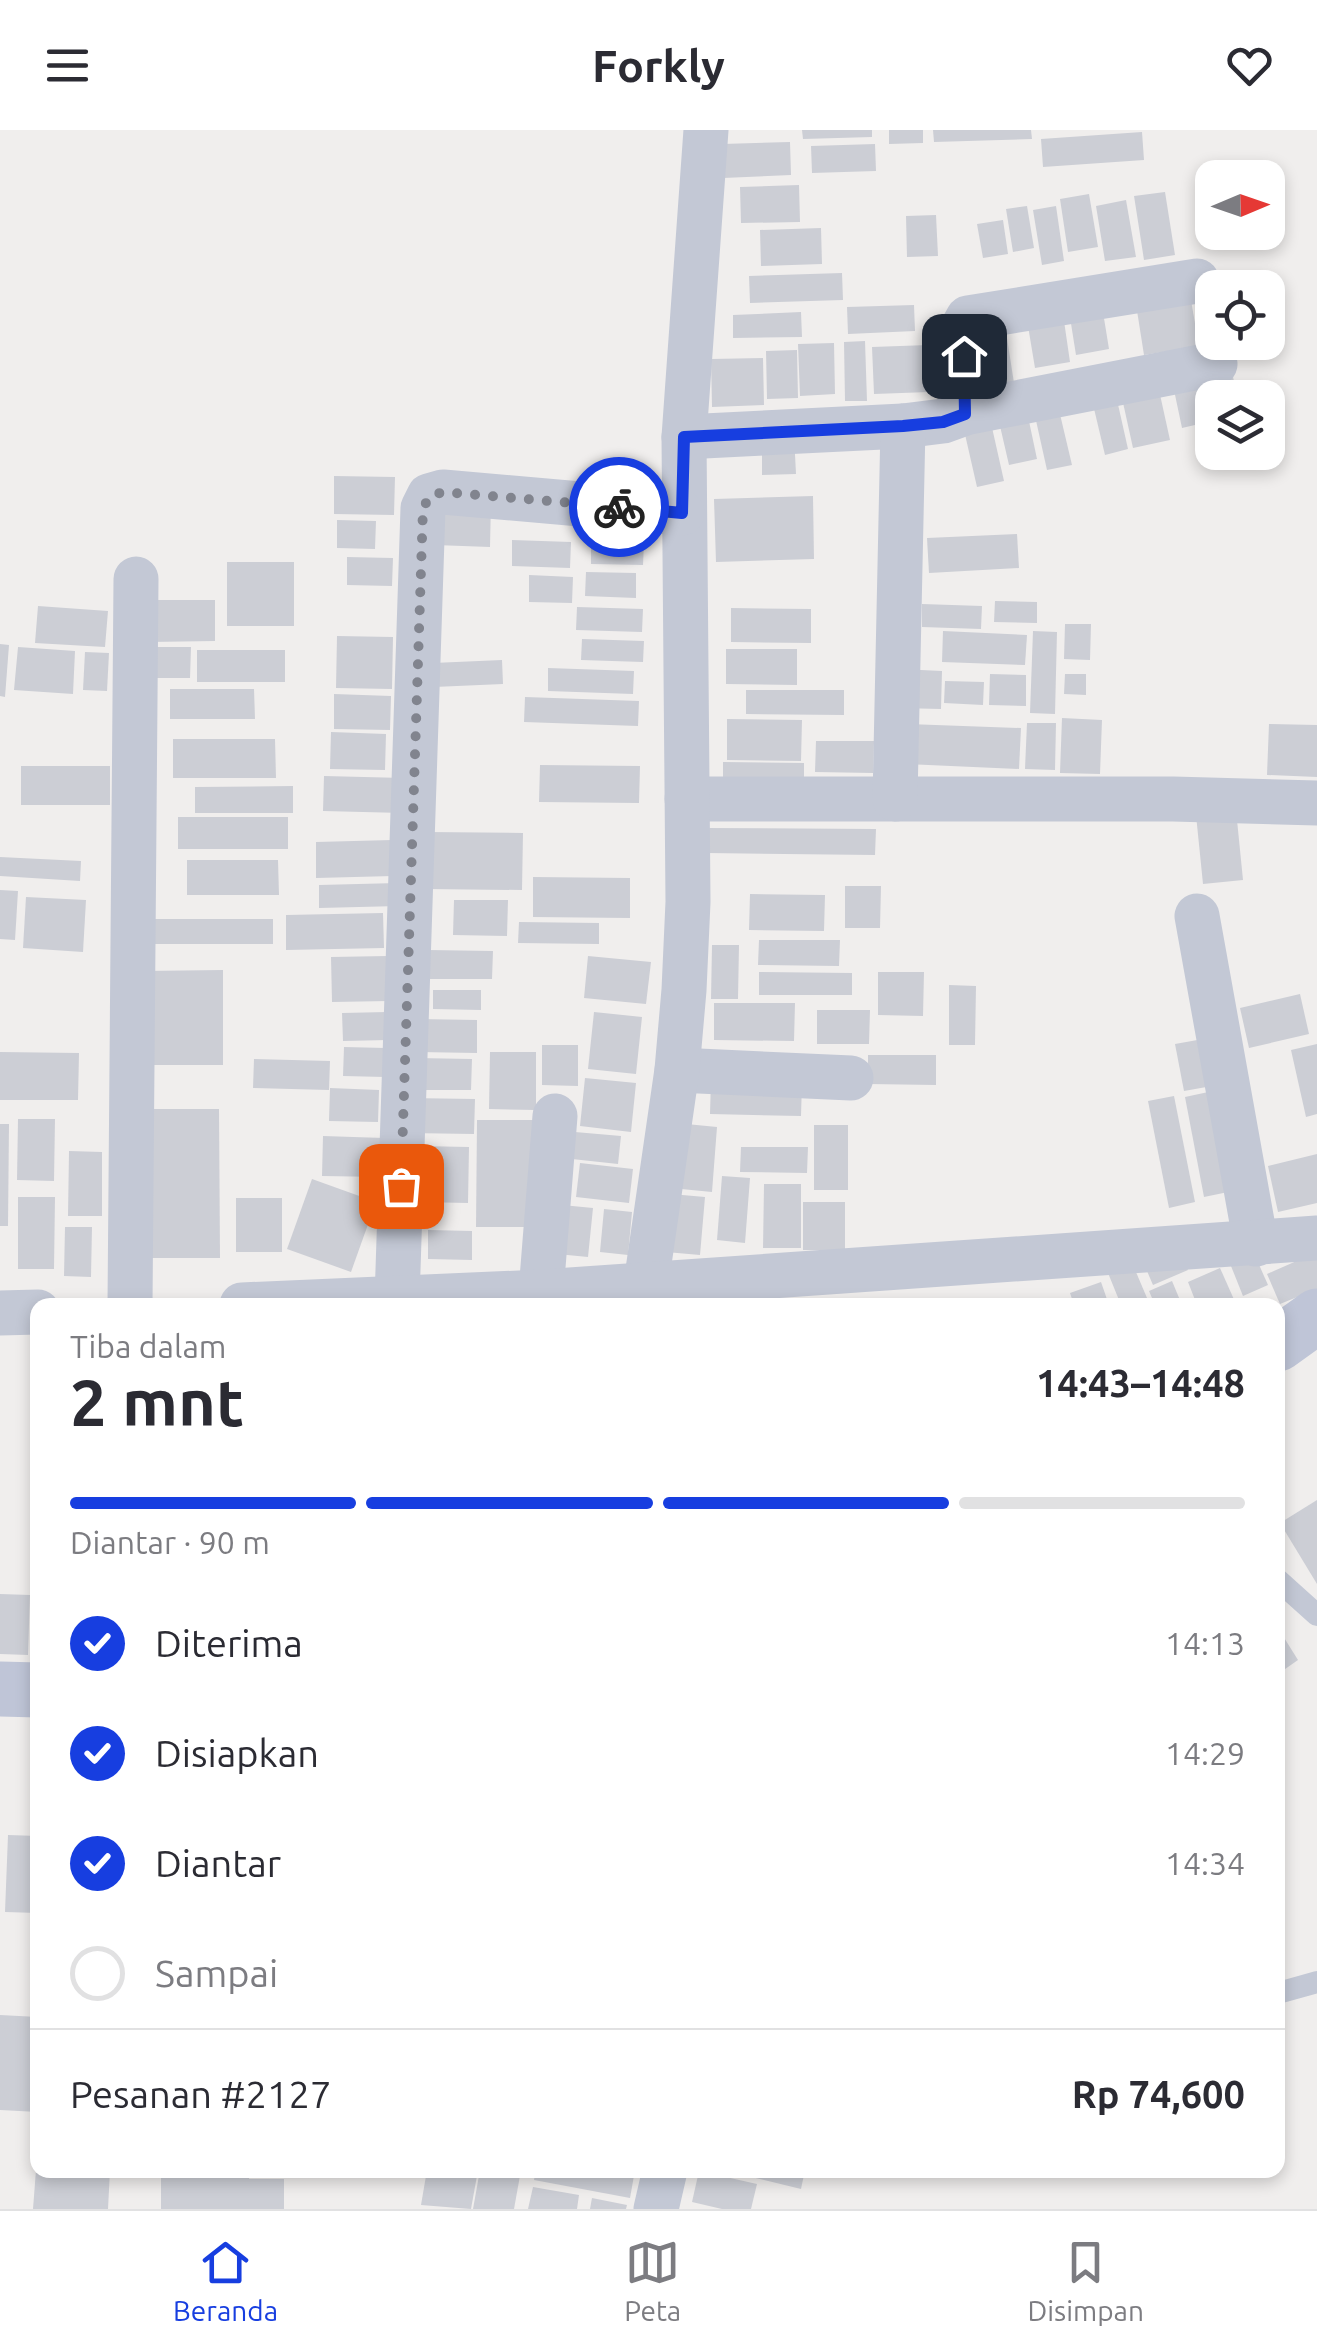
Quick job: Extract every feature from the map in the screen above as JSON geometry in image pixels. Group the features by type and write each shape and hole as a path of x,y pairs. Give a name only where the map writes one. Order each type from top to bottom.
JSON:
{"main road":[{"path":"1285,1339 1317,1316"},
{"path":"0,1690 30,1690"}],"street":[{"path":"646,1284 678,1070 687,919 682,513 706,130"},
{"path":"965,414 963,327 968,318 1195,281"},
{"path":"684,437 943,422 965,414 1215,364"},
{"path":"894,799 903,426"},
{"path":"396,1298 423,508 430,496 443,492 682,513"},
{"path":"130,1298 136,579"},
{"path":"687,799 1317,803"},
{"path":"1197,916 1256,1244"},
{"path":"678,1070 851,1078"},
{"path":"541,1292 555,1116"},
{"path":"432,1298 1317,1238"},
{"path":"0,1313 30,1312"},
{"path":"656,2209 663,2178"}],"lane":[{"path":"1285,1586 1317,1615"},
{"path":"1285,1991 1317,1982"}],"building":[{"path":"802,130 872,130 872,137 803,139"},
{"path":"889,130 923,130 923,143 889,144"},
{"path":"933,130 1031,130 1032,139 934,142"},
{"path":"1142,132 1144,160 1043,167 1041,139"},
{"path":"790,142 791,175 723,178 722,144"},
{"path":"875,144 876,171 812,173 811,146"},
{"path":"799,185 800,222 741,223 740,187"},
{"path":"1165,192 1175,255 1144,260 1134,196"},
{"path":"1089,194 1098,247 1068,252 1060,199"},
{"path":"1126,200 1136,257 1105,261 1096,206"},
{"path":"1027,206 1034,248 1013,252 1006,209"},
{"path":"1056,206 1064,261 1042,265 1033,210"},
{"path":"936,215 938,256 907,257 906,216"},
{"path":"1003,220 1008,254 983,258 977,224"},
{"path":"821,228 822,264 761,266 760,230"},
{"path":"842,273 843,300 750,303 749,276"},
{"path":"1189,289 1195,347 1144,355 1135,298"},
{"path":"914,305 915,331 848,334 847,307"},
{"path":"1102,306 1109,349 1076,355 1069,311"},
{"path":"801,312 802,337 733,338 733,315"},
{"path":"1063,314 1070,362 1035,368 1027,320"},
{"path":"1004,319 1014,383 983,389 972,324"},
{"path":"865,341 867,401 845,401 844,342"},
{"path":"834,343 835,394 800,396 798,344"},
{"path":"928,345 929,392 874,394 872,347"},
{"path":"797,350 798,398 767,399 766,351"},
{"path":"763,358 764,405 712,407 711,359"},
{"path":"1157,381 1170,440 1133,448 1120,389"},
{"path":"1195,385 1195,425 1182,428 1174,390"},
{"path":"1115,391 1128,449 1105,455 1091,396"},
{"path":"1026,407 1037,459 1009,465 997,413"},
{"path":"1059,410 1072,465 1047,470 1035,416"},
{"path":"991,423 1004,481 977,487 964,430"},
{"path":"794,435 796,474 762,475 762,436"},
{"path":"334,476 395,477 394,515 334,514"},
{"path":"813,496 814,559 716,562 714,499"},
{"path":"437,499 491,501 490,547 435,545"},
{"path":"337,520 376,521 375,549 337,548"},
{"path":"1017,534 1019,568 929,573 927,538"},
{"path":"512,540 571,542 570,568 512,566"},
{"path":"591,541 644,543 643,565 591,564"},
{"path":"347,557 393,558 392,586 347,585"},
{"path":"227,562 294,562 294,626 227,626"},
{"path":"586,572 636,573 636,598 585,596"},
{"path":"529,575 573,577 572,603 529,602"},
{"path":"149,600 215,600 215,641 149,642"},
{"path":"995,601 1037,602 1037,623 994,622"},
{"path":"922,604 982,606 981,629 922,627"},
{"path":"38,606 108,611 105,647 35,643"},
{"path":"577,607 643,609 642,632 576,630"},
{"path":"731,608 811,609 811,643 731,642"},
{"path":"1065,624 1091,624 1090,660 1064,659"},
{"path":"943,631 1027,635 1025,665 942,662"},
{"path":"1033,631 1057,632 1055,714 1030,713"},
{"path":"337,636 393,637 392,689 336,688"},
{"path":"582,639 644,641 643,662 581,660"},
{"path":"0,644 9,645 5,697 0,696"},
{"path":"18,647 75,651 73,694 14,690"},
{"path":"152,647 191,647 190,678 152,678"},
{"path":"726,649 797,649 797,685 726,684"},
{"path":"197,650 285,650 285,682 197,682"},
{"path":"85,652 109,653 107,691 83,690"},
{"path":"502,660 503,684 434,687 433,663"},
{"path":"548,668 634,671 633,694 548,691"},
{"path":"900,669 942,671 941,709 899,708"},
{"path":"990,674 1026,675 1026,706 989,705"},
{"path":"1065,674 1086,674 1086,695 1064,694"},
{"path":"945,681 984,682 983,705 944,703"},
{"path":"170,689 254,689 255,719 170,719"},
{"path":"746,690 844,690 844,715 746,714"},
{"path":"334,694 391,696 390,730 334,729"},
{"path":"525,697 639,701 638,726 524,722"},
{"path":"1062,718 1102,720 1100,774 1060,773"},
{"path":"727,719 802,720 801,761 727,760"},
{"path":"1027,723 1056,723 1055,770 1025,769"},
{"path":"908,724 1021,728 1019,769 906,764"},
{"path":"1269,724 1317,725 1317,777 1267,775"},
{"path":"331,732 386,734 385,770 330,769"},
{"path":"173,739 275,739 276,778 173,778"},
{"path":"816,741 874,741 873,773 815,772"},
{"path":"723,762 804,763 804,796 723,795"},
{"path":"540,765 640,766 639,803 539,802"},
{"path":"21,766 110,766 110,805 21,805"},
{"path":"324,776 404,778 403,813 323,811"},
{"path":"293,786 293,813 195,813 195,787"},
{"path":"1235,800 1243,880 1203,884 1195,805"},
{"path":"178,817 288,817 288,849 178,849"},
{"path":"706,828 876,829 875,855 706,853"},
{"path":"427,832 523,833 522,890 426,889"},
{"path":"392,840 393,876 316,878 316,842"},
{"path":"0,857 81,861 80,881 0,876"},
{"path":"187,860 278,860 279,895 187,895"},
{"path":"533,877 630,878 630,918 533,917"},
{"path":"398,883 399,906 319,908 319,885"},
{"path":"845,886 881,886 880,928 845,928"},
{"path":"0,890 18,891 15,940 0,939"},
{"path":"750,894 825,895 824,931 749,930"},
{"path":"26,897 86,900 83,952 23,948"},
{"path":"454,900 508,900 507,936 453,935"},
{"path":"383,913 384,948 286,950 286,915"},
{"path":"152,919 273,919 273,944 152,944"},
{"path":"519,922 599,923 599,944 518,943"},
{"path":"759,940 840,940 839,966 758,965"},
{"path":"712,945 739,945 738,999 711,999"},
{"path":"428,950 493,951 492,979 428,979"},
{"path":"388,956 389,1001 332,1002 331,957"},
{"path":"588,956 651,962 646,1004 584,998"},
{"path":"223,970 223,1065 143,1065 143,971"},
{"path":"759,972 852,973 852,995 759,995"},
{"path":"878,972 924,972 923,1016 878,1015"},
{"path":"949,985 976,986 975,1045 949,1045"},
{"path":"433,990 481,990 481,1010 433,1009"},
{"path":"1300,994 1309,1034 1249,1048 1240,1008"},
{"path":"714,1003 795,1003 794,1041 714,1040"},
{"path":"817,1010 870,1010 869,1044 817,1044"},
{"path":"387,1012 388,1040 343,1041 342,1013"},
{"path":"594,1012 642,1017 636,1074 588,1069"},
{"path":"418,1019 477,1020 477,1053 418,1052"},
{"path":"1203,1039 1212,1086 1184,1091 1175,1044"},
{"path":"1317,1044 1317,1114 1306,1117 1291,1050"},
{"path":"542,1045 578,1045 578,1086 542,1085"},
{"path":"344,1047 386,1048 385,1077 343,1076"},
{"path":"0,1052 79,1053 78,1100 0,1100"},
{"path":"490,1052 536,1052 536,1110 489,1109"},
{"path":"868,1055 936,1055 936,1085 868,1084"},
{"path":"416,1058 472,1059 471,1090 416,1090"},
{"path":"254,1059 330,1061 329,1090 253,1088"},
{"path":"585,1078 636,1083 631,1132 580,1126"},
{"path":"711,1080 802,1082 801,1116 710,1114"},
{"path":"330,1088 379,1090 378,1122 329,1121"},
{"path":"1213,1091 1233,1191 1204,1197 1185,1097"},
{"path":"1174,1096 1195,1202 1169,1208 1148,1101"},
{"path":"408,1098 475,1099 474,1134 408,1133"},
{"path":"133,1109 219,1109 220,1258 133,1258"},
{"path":"18,1119 55,1119 54,1181 17,1180"},
{"path":"477,1120 536,1120 535,1227 476,1227"},
{"path":"676,1123 717,1127 712,1192 671,1188"},
{"path":"0,1124 9,1124 8,1226 0,1226"},
{"path":"814,1125 848,1125 848,1190 814,1190"},
{"path":"575,1132 621,1136 618,1164 572,1159"},
{"path":"323,1136 384,1138 383,1177 322,1176"},
{"path":"420,1146 469,1147 468,1203 420,1202"},
{"path":"741,1147 808,1147 807,1173 740,1172"},
{"path":"69,1151 102,1152 102,1216 68,1216"},
{"path":"1317,1154 1317,1203 1278,1212 1268,1166"},
{"path":"580,1163 633,1169 629,1203 576,1197"},
{"path":"722,1176 750,1178 745,1243 717,1240"},
{"path":"312,1179 376,1202 351,1272 287,1249"},
{"path":"764,1184 801,1184 801,1248 763,1248"},
{"path":"671,1194 705,1197 700,1255 666,1252"},
{"path":"18,1197 55,1197 54,1269 18,1269"},
{"path":"236,1198 282,1198 282,1252 236,1252"},
{"path":"803,1202 845,1202 845,1250 803,1250"},
{"path":"562,1205 593,1208 588,1257 557,1254"},
{"path":"604,1209 632,1212 628,1255 600,1252"},
{"path":"65,1227 92,1227 91,1277 64,1276"},
{"path":"428,1230 472,1231 472,1260 428,1259"},
{"path":"1179,1249 1188,1270 1153,1285 1144,1264"},
{"path":"1253,1251 1268,1285 1243,1296 1229,1261"},
{"path":"1317,1252 1317,1289 1285,1302 1285,1298 1277,1298 1267,1274"},
{"path":"1130,1258 1147,1298 1118,1298 1106,1268"},
{"path":"1220,1268 1233,1298 1194,1298 1188,1282"},
{"path":"1172,1281 1179,1298 1152,1298 1149,1291"},
{"path":"1101,1282 1107,1298 1072,1298 1070,1293"},
{"path":"1317,1500 1317,1584 1285,1531 1285,1520"},
{"path":"0,1594 30,1595 28,1655 0,1654"},
{"path":"1285,1639 1298,1660 1285,1669"},
{"path":"8,1835 30,1836 30,1913 5,1912"},
{"path":"0,2015 30,2017 30,2112 0,2110"},
{"path":"35,2178 110,2178 108,2209 33,2209"},
{"path":"161,2178 284,2179 284,2209 161,2209"},
{"path":"426,2178 477,2178 471,2209 421,2205"},
{"path":"479,2178 520,2178 514,2209 473,2209"},
{"path":"534,2178 634,2178 630,2198"},
{"path":"697,2178 730,2178 757,2184 751,2209 722,2209 692,2202"},
{"path":"755,2178 803,2178 801,2189"},
{"path":"533,2187 579,2195 577,2209 528,2209"},
{"path":"592,2198 627,2205 626,2209 590,2209"}],"way so far":[{"path":"401,1186 423,508 430,496 443,492 619,507"}],"route":[{"path":"619,507 682,513 684,437 903,426 943,422 965,414 964,356"}]}
